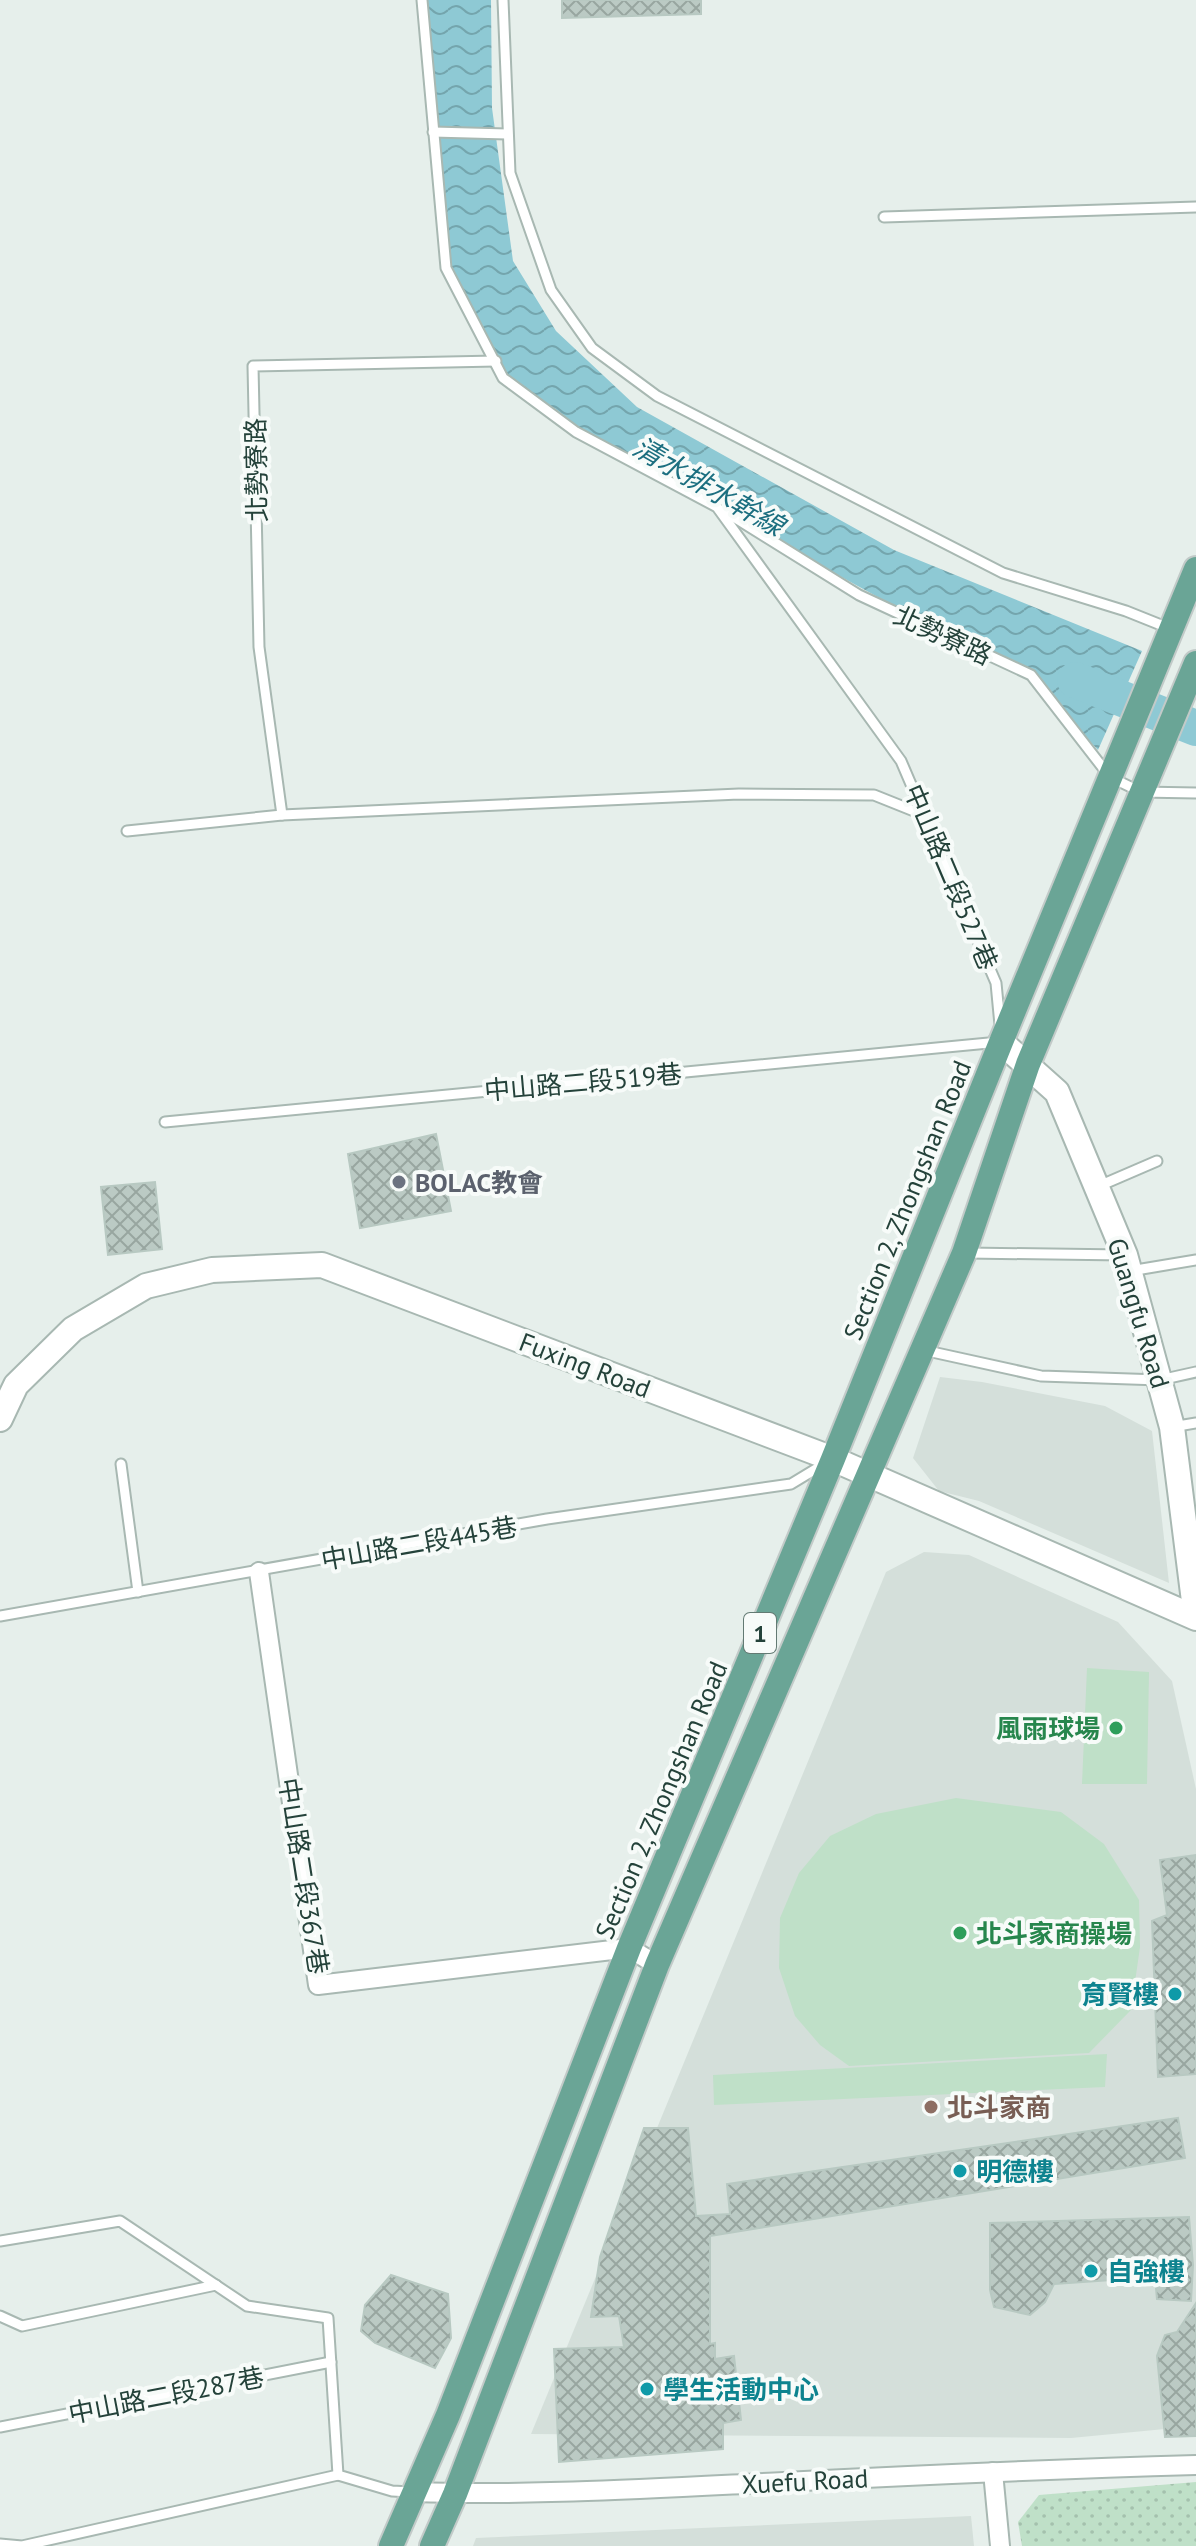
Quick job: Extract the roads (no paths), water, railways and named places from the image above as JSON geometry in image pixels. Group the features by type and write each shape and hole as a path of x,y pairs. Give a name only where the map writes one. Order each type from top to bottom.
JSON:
{"main road":[{"name":"1","path":"1171,629 1196,569"},
{"name":"Section 2, Zhongshan Road","path":"391,2546 448,2415 629,1948 833,1459 1171,629"},
{"name":"1","path":"432,2546 455,2494 657,1965 964,1253 1028,1064 1196,663"}],"street":[{"name":"Guangfu Road","path":"1001,1042 1057,1092 1127,1263 1160,1380 1184,1425 1196,1618"},
{"name":"Fuxing Road","path":"0,1419 16,1385 73,1329 146,1286 212,1270 322,1265 833,1459 1196,1618"},
{"name":"中山路二段367巷","path":"259,1572 318,1985 629,1948"},
{"path":"629,1948 657,1965"},
{"name":"Xuefu Road","path":"414,2492 455,2494 652,2489 1196,2465"},
{"path":"993,2472 1000,2546"}],"lane":[{"name":"北勢寮路","path":"422,0 446,268 503,378 576,432 717,507 859,595 1031,675 1110,777 1141,792"},
{"path":"503,0 510,173 551,290 592,348 657,396 1003,573 1126,611 1171,629"},
{"path":"433,132 507,134"},
{"path":"884,217 1196,207"},
{"name":"北勢寮路","path":"282,815 259,647 253,366 496,361"},
{"name":"中山路二段527巷","path":"717,507 901,761 996,983 1001,1042"},
{"path":"1141,792 1196,793"},
{"path":"127,831 282,815 754,794 874,795 924,815"},
{"name":"中山路二段519巷","path":"165,1122 1001,1042"},
{"path":"1096,1187 1157,1161"},
{"path":"964,1253 1127,1263 1196,1260"},
{"path":"922,1349 1041,1376 1160,1380 1196,1372"},
{"name":"中山路二段445巷","path":"0,1616 547,1519 791,1484 833,1459"},
{"path":"121,1464 138,1592"},
{"path":"0,2241 120,2221 247,2306 328,2318 338,2475"},
{"path":"0,2316 22,2326 216,2285"},
{"name":"中山路二段287巷","path":"0,2427 331,2362"},
{"path":"0,2544 22,2546 338,2475 392,2491 414,2492"}],"water":[{"path":"420,0 491,0 492,108 513,261 556,331 637,407 894,550 1142,651 1098,750 1032,682 598,443 487,357 460,300 447,256"}],"waterway":[{"name":"清水排水幹線","path":"1075,680 1196,728"}],"place":[{"name":"BOLAC教會","path":"399,1182"},
{"name":"風雨球場","path":"1116,1728"},
{"name":"北斗家商操場","path":"960,1933"},
{"name":"育賢樓","path":"1175,1994"},
{"name":"北斗家商","path":"931,2107"},
{"name":"明德樓","path":"960,2171"},
{"name":"自強樓","path":"1091,2271"},
{"name":"學生活動中心","path":"647,2389"}]}
